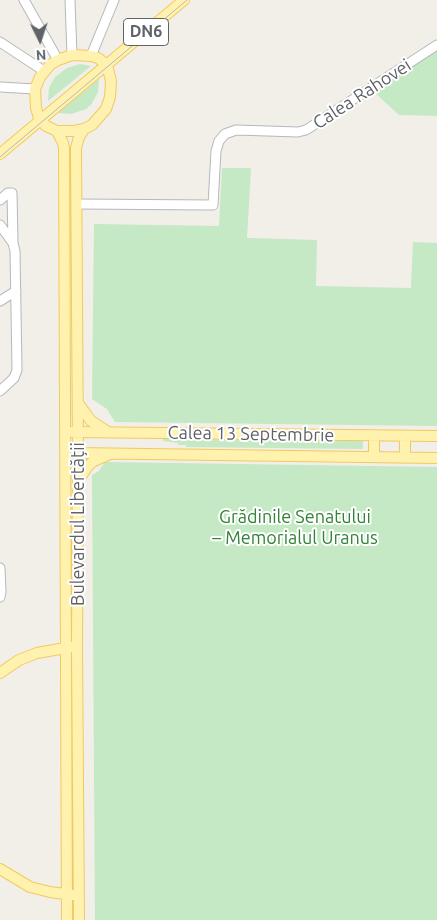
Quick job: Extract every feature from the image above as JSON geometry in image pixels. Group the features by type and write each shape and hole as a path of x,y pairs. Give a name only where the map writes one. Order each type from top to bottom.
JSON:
{"main road":[{"name":"DN6","path":"0,154 184,0"},
{"path":"72,55 98,58 107,65 111,90 108,104 102,115 92,125 74,131 57,131 46,126 40,120 36,108 36,89 44,71 58,60 72,55"},
{"name":"Bulevardul Libertății","path":"79,920 76,148 79,137 84,129"},
{"name":"Bulevardul Libertății","path":"57,131 64,142 67,920"},
{"path":"78,404 91,421 109,432"},
{"name":"Calea 13 Septembrie","path":"66,432 437,436"},
{"path":"374,436 374,457"},
{"path":"405,436 405,458"},
{"name":"Calea 13 Septembrie","path":"66,453 437,458"},
{"path":"78,481 94,460 110,453"},
{"path":"0,673 29,656 50,650 77,647"},
{"path":"0,870 30,887 67,895 79,895"}],"street":[{"path":"24,0 58,60"},
{"path":"70,0 72,55"},
{"path":"91,56 114,0"},
{"path":"0,42 44,71"},
{"name":"Calea Rahovei","path":"77,204 213,205 216,151 219,141 225,134 236,130 298,132 306,130 437,45"},
{"path":"0,87 36,89"},
{"path":"0,200 8,193 12,193 17,370 14,378 0,391"},
{"path":"0,226 13,243"},
{"path":"0,301 16,291"},
{"path":"0,568 2,592 0,597"}],"green space":[{"path":"437,50 437,116 399,115 374,92"},
{"path":"80,64 91,66 48,101 49,88 55,77 67,68"},
{"path":"99,79 98,92 91,105 86,109 71,114 58,113"},
{"path":"222,168 251,168 247,238 317,240 316,286 411,288 413,242 437,243 437,426 115,422 107,409 92,399 94,224 219,226"},
{"path":"163,439 363,441 363,449 186,447 186,445 163,441"},
{"name":"Grădinile Senatului – Memorialul Uranus","path":"105,462 437,467 437,920 95,920 92,475 99,471"}],"tram line":[{"path":"0,157 187,0"}]}
